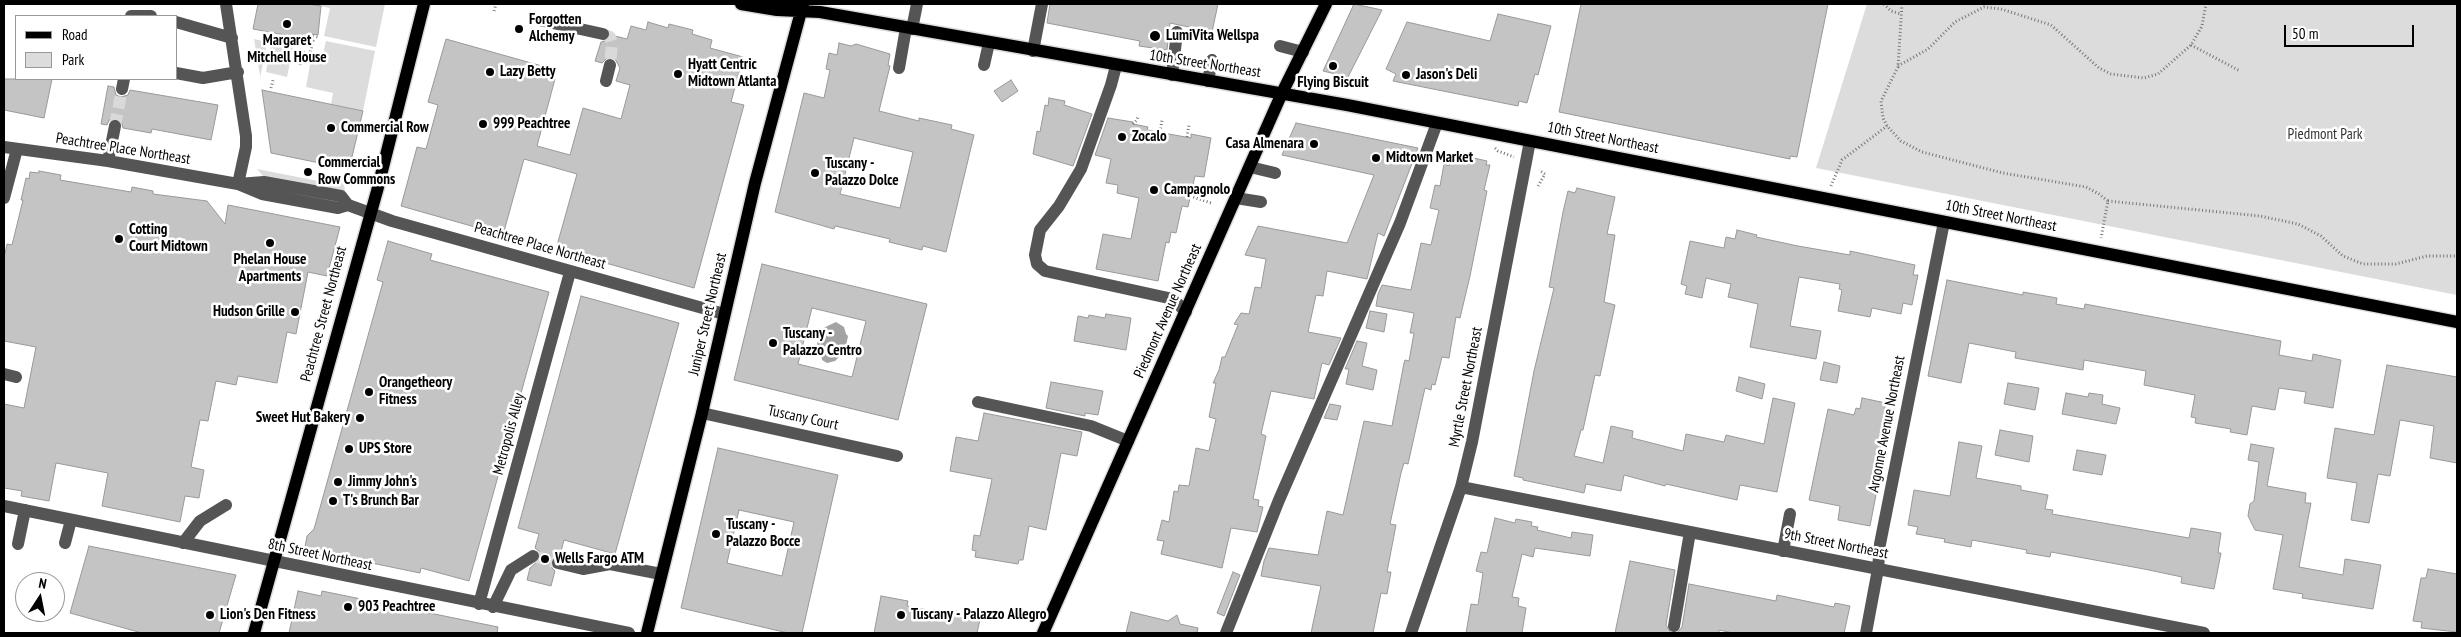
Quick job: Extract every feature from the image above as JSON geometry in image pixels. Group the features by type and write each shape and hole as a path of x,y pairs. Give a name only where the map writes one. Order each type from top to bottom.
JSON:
{"main road":[{"name":"Peachtree Street Northeast","path":"254,633 370,213 424,4"},
{"name":"10th Street Northeast","path":"741,4 802,7 988,43 1282,94 1827,198 2457,322"},
{"name":"Piedmont Avenue Northeast","path":"1043,633 1282,94 1326,4"},
{"name":"Juniper Street Northeast","path":"646,633 702,413 755,183 802,7"}],"street":[{"path":"226,4 238,72 246,147 238,184"},
{"path":"899,68 917,4"},
{"path":"1033,51 1042,4"},
{"path":"539,20 603,34"},
{"path":"178,23 232,38"},
{"path":"1172,75 1178,32"},
{"path":"984,65 988,43"},
{"path":"1280,46 1303,52"},
{"path":"1208,81 1212,60"},
{"path":"606,81 610,65"},
{"path":"1116,66 1081,169 1058,206 1040,230 1035,255 1038,264 1046,271 1172,299 1186,312"},
{"path":"178,73 203,78 238,72"},
{"path":"1226,633 1280,500 1400,223 1437,123"},
{"path":"108,161 115,126"},
{"name":"Myrtle Street Northeast","path":"1411,633 1461,488 1472,442 1530,141"},
{"name":"Peachtree Place Northeast","path":"4,147 108,161 238,184 262,194 338,208 348,204 370,213 570,272 724,314"},
{"path":"4,198 17,149"},
{"path":"1250,168 1275,173"},
{"path":"1236,198 1260,202"},
{"name":"Argonne Avenue Northeast","path":"1866,633 1878,569 1880,544 1944,222"},
{"name":"Metropolis Alley","path":"479,604 570,272"},
{"path":"978,402 1092,426 1128,441"},
{"name":"Tuscany Court","path":"702,413 897,456"},
{"name":"9th Street Northeast","path":"1461,488 2204,633"},
{"path":"183,543 200,521 226,505"},
{"name":"8th Street Northeast","path":"4,506 629,633"},
{"path":"18,544 25,510"},
{"path":"1783,551 1790,514"},
{"path":"65,543 71,520"},
{"path":"1674,626 1690,532"},
{"path":"493,606 511,570 533,556"},
{"path":"558,563 583,570 610,564 661,574"}],"path":[{"path":"494,12 496,4"},
{"path":"1884,4 1891,11 1901,14"},
{"path":"1902,4 1898,67 1881,101 1883,118 1887,126 1901,141 1922,152 2003,173 2086,187 2108,201 2260,216 2298,224 2321,236 2343,256 2363,264 2396,264 2427,256 2457,256"},
{"path":"1898,67 1928,49 1955,22 1984,6 2001,9 2051,25 2099,68 2111,74 2132,78 2158,74 2190,46 2202,26 2206,4"},
{"path":"313,36 318,37"},
{"path":"300,66 303,52 309,53 313,41 302,39"},
{"path":"2190,46 2240,71"},
{"path":"272,88 273,80"},
{"path":"1132,124 1137,120 1138,116"},
{"path":"1160,132 1162,120"},
{"path":"1187,137 1189,125"},
{"path":"1827,198 1842,160 1887,126"},
{"path":"1190,196 1211,203"},
{"path":"2099,252 2108,201"}],"green space":[{"path":"308,4 385,4 376,47 324,36 330,8"},
{"name":"Piedmont Park","path":"1867,4 2457,4 2457,295 1816,168"},
{"path":"254,39 267,42 260,78 260,75"},
{"path":"326,41 375,51 363,111 331,104 333,93 306,87 311,59 315,57 322,58"},
{"path":"271,43 293,47 287,77 266,72"},
{"path":"257,169 338,185 339,181 344,183 345,192 263,176"}],"shaded area":[{"path":"836,322 844,327 848,336 844,356 841,355 835,361 827,363 822,360 821,354 816,348 821,329"}],"building":[{"name":"Margaret Mitchell House","path":"258,4 308,4 321,6 318,35 312,34 311,40 253,29"},
{"path":"1050,4 1218,4 1212,32 1170,23 1167,50 1139,46 1140,41 1047,23"},
{"path":"1354,4 1382,10 1348,77 1323,71"},
{"path":"1581,4 1828,4 1797,157 1790,156 1790,159 1559,112"},
{"path":"1498,14 1551,26 1538,75 1535,74 1527,103 1519,101 1518,106 1393,81 1396,74 1386,69 1407,22 1490,41"},
{"path":"648,22 668,28 669,24 693,30 692,34 712,40 710,48 743,57 731,102 744,105 694,288 556,249 577,174 524,159 503,235 401,206 417,147 426,149 438,105 428,102 446,39 549,68 547,77 555,79 537,146 570,155 583,108 621,119 630,85 616,81 620,68 615,59 608,57 602,63 595,61 601,42 609,40 611,35 627,39 631,26 646,30"},
{"name":"Tuscany - Palazzo Dolce","path":"839,43 851,46 856,44 890,54 888,65 890,66 879,111 919,121 919,118 952,125 951,129 974,135 946,252 923,246 922,250 889,242 890,239 835,226 834,229 775,212 804,93 824,98 830,70 826,69 829,53 837,55","holes":["854,138 913,152 900,208 840,194"]},
{"path":"4,79 52,80 44,118 4,110"},
{"path":"1011,80 1018,91 1002,102 994,91"},
{"path":"108,86 114,87 116,95 121,97 128,95 130,90 218,105 211,140 152,129 151,133 123,128 121,120 116,118 109,120 107,125 101,124"},
{"name":"Commercial Row","path":"262,90 363,111 350,165 344,168 271,153"},
{"path":"1049,98 1065,101 1064,105 1092,114 1073,166 1033,154 1037,131 1040,132 1045,105 1048,106"},
{"path":"1108,118 1133,122 1133,124 1148,127 1147,130 1191,138 1191,134 1211,138 1204,177 1195,176 1188,207 1182,206 1176,233 1171,232 1169,243 1166,242 1158,281 1096,269 1103,234 1131,239 1139,198 1117,193 1118,185 1106,183 1111,159 1095,155"},
{"path":"1296,123 1418,148 1384,236 1378,233 1367,279 1327,271 1323,296 1316,295 1308,332 1341,338 1329,365 1322,363 1314,399 1271,391 1261,434 1266,436 1253,499 1259,500 1258,506 1263,507 1257,532 1231,528 1222,568 1161,554 1164,541 1157,540 1162,520 1169,522 1174,491 1178,492 1179,485 1189,486 1196,448 1209,451 1216,419 1209,417 1216,383 1213,383 1222,357 1225,357 1238,325 1234,324 1241,313 1249,314 1255,287 1261,288 1266,259 1245,255 1258,226 1347,243 1374,175 1282,155"},
{"path":"1452,153 1487,161 1486,165 1490,165 1484,190 1487,191 1470,276 1460,318 1456,317 1449,358 1442,357 1435,385 1432,384 1431,390 1425,388 1408,464 1404,463 1401,473 1390,524 1396,525 1387,572 1391,572 1387,594 1381,593 1373,633 1311,633 1321,586 1261,576 1264,561 1269,548 1318,555 1327,511 1343,515 1364,421 1392,426 1404,363 1405,360 1409,361 1414,333 1410,333 1414,313 1376,306 1378,294 1382,285 1411,290 1421,243 1431,245 1439,210 1430,208 1435,185 1440,186 1444,164 1449,166"},
{"path":"39,171 61,175 60,180 131,192 132,187 153,191 153,194 207,201 225,224 228,205 340,227 327,276 308,272 296,334 287,332 277,383 238,376 236,385 216,381 208,421 200,420 191,467 204,470 199,498 185,496 180,522 102,506 108,473 56,463 49,501 21,496 22,491 4,488 4,404 24,408 36,347 4,341 4,258 7,244 12,245 23,200 21,200 26,178 29,179 30,172 39,173"},
{"path":"1577,188 1615,197 1607,234 1615,235 1604,302 1615,305 1600,376 1595,375 1583,430 1581,430 1574,456 1603,463 1611,426 1633,431 1632,438 1683,451 1686,434 1724,442 1726,435 1764,444 1773,398 1795,403 1777,492 1740,485 1737,500 1666,484 1665,486 1624,475 1621,491 1586,484 1584,493 1523,480 1523,478 1514,476 1534,371 1554,288 1549,287 1563,212 1568,191 1575,193"},
{"path":"1737,230 1757,235 1756,237 1798,246 1850,255 1850,251 1915,265 1913,275 1918,275 1912,305 1903,303 1901,314 1872,308 1870,317 1838,311 1842,290 1839,289 1840,284 1799,277 1790,326 1821,331 1816,359 1750,347 1758,304 1728,297 1731,284 1706,278 1702,298 1685,294 1687,286 1681,284 1690,241 1724,248 1726,237 1735,239"},
{"path":"388,241 432,254 430,260 549,292 469,581 421,568 420,573 328,554 313,556 305,547 307,536 314,529 383,282 377,280"},
{"name":"Tuscany - Palazzo Centro","path":"762,264 927,304 898,420 734,380","holes":["812,308 866,321 852,377 798,364"]},
{"path":"1947,280 2023,295 2023,292 2057,298 2056,304 2084,309 2085,304 2281,341 2279,355 2312,361 2313,354 2341,360 2333,408 2304,403 2306,392 2279,388 2275,410 2252,406 2247,435 2230,432 2231,429 2195,423 2196,418 2191,417 2195,395 2144,385 2146,371 2084,360 2083,370 2015,358 2016,352 1969,343 1961,383 1928,376"},
{"path":"581,296 679,323 615,554 564,540 560,555 555,555 550,561 550,566 555,571 551,586 527,580 530,568 540,559 540,552 535,548 539,534 518,528"},
{"path":"1370,311 1387,314 1384,332 1366,328"},
{"path":"1106,314 1131,318 1126,350 1074,341 1078,316 1088,318 1089,315 1105,318"},
{"path":"1357,341 1367,343 1362,366 1377,370 1373,390 1346,384 1349,369 1345,369"},
{"path":"1824,362 1840,366 1837,383 1820,380"},
{"path":"2387,365 2457,377 2457,463 2430,458 2434,426 2400,420 2390,476 2378,474 2369,523 2351,520 2357,483 2327,478 2335,428 2374,435"},
{"path":"1739,377 1765,384 1762,399 1736,391"},
{"path":"1051,382 1103,391 1098,415 1085,413 1085,416 1046,408"},
{"path":"2008,383 2039,388 2035,410 2004,404"},
{"path":"2066,393 2088,397 2089,393 2103,395 2102,404 2120,408 2116,424 2062,414"},
{"path":"1862,398 1886,403 1884,412 1887,413 1878,463 1882,464 1870,526 1838,520 1840,506 1809,500 1828,409 1854,415 1856,408 1860,409"},
{"path":"1330,404 1341,406 1337,420 1324,418"},
{"path":"984,413 1082,432 1077,456 1061,453 1046,530 1029,526 1023,560 1019,560 1018,564 975,557 976,551 972,550 974,535 980,536 992,479 950,471 956,437 978,441"},
{"path":"2000,430 2033,436 2029,462 1995,455"},
{"path":"1959,442 1982,446 1976,478 2021,486 2021,490 2048,495 2045,509 2053,510 2052,514 2189,538 2191,528 2221,533 2218,553 2221,553 2214,589 2181,583 2182,577 2144,569 2051,552 2050,557 2026,553 2027,550 1972,540 1971,547 1944,542 1945,539 1916,534 1918,527 1908,525 1914,490 1950,496"},
{"path":"2251,444 2274,448 2267,486 2306,493 2305,503 2311,503 2299,567 2343,575 2345,559 2381,565 2373,609 2302,598 2303,594 2273,589 2283,535 2255,530 2248,516 2250,504 2254,501 2259,462 2248,460"},
{"name":"Tuscany - Palazzo Bocce","path":"718,448 838,475 802,633 788,633 681,608","holes":["739,510 794,522 782,576 727,563"]},
{"path":"2077,450 2106,455 2102,475 2073,470"},
{"path":"1495,518 1515,523 1516,519 1532,522 1531,526 1538,527 1537,530 1571,538 1572,532 1593,535 1590,556 1535,548 1533,557 1522,554 1512,597 1519,598 1518,606 1526,608 1522,633 1466,633 1471,604 1478,605 1483,573 1476,571 1481,552 1487,553"},
{"path":"89,546 236,575 219,633 142,633 70,613"},
{"path":"1630,561 1675,570 1666,625 1671,633 1615,633"},
{"path":"2428,569 2457,574 2457,632 2421,628 2422,622 2413,621 2421,578 2426,578"},
{"path":"1233,572 1240,575 1224,616 1217,613"},
{"path":"1689,584 1776,601 1777,595 1834,607 1835,603 1850,606 1844,633 1733,633 1719,630 1719,633 1677,633 1682,627"},
{"name":"903 Peachtree","path":"298,591 321,596 322,591 498,627 497,633 289,633"},
{"name":"Tuscany - Palazzo Allegro","path":"881,596 908,601 907,606 955,615 956,611 981,615 977,633 874,633"},
{"path":"1131,612 1168,621 1177,615 1180,624 1198,628 1197,633 1126,633"}],"tunnel":[{"path":"603,34 610,37 612,43 610,65"},
{"path":"115,126 122,89"},
{"path":"533,556 558,563"}],"place":[{"name":"Margaret Mitchell House","path":"287,24"},
{"name":"Forgotten Alchemy","path":"519,29"},
{"name":"LumiVita Wellspa","path":"1155,36"},
{"name":"Flying Biscuit","path":"1333,66"},
{"name":"Lazy Betty","path":"490,72"},
{"name":"Hyatt Centric Midtown Atlanta","path":"678,74"},
{"name":"Jason's Deli","path":"1406,75"},
{"name":"999 Peachtree","path":"483,124"},
{"name":"Commercial Row","path":"331,128"},
{"name":"Zocalo","path":"1122,137"},
{"name":"Casa Almenara","path":"1314,144"},
{"name":"Midtown Market","path":"1376,158"},
{"name":"Commercial Row Commons","path":"308,172"},
{"name":"Tuscany - Palazzo Dolce","path":"815,173"},
{"name":"Campagnolo","path":"1154,190"},
{"name":"Cotting Court Midtown","path":"119,239"},
{"name":"Phelan House Apartments","path":"270,243"},
{"name":"Hudson Grille","path":"295,312"},
{"name":"Tuscany - Palazzo Centro","path":"773,343"},
{"name":"Orangetheory Fitness","path":"369,392"},
{"name":"Sweet Hut Bakery","path":"360,418"},
{"name":"UPS Store","path":"349,449"},
{"name":"Jimmy John's","path":"338,482"},
{"name":"T's Brunch Bar","path":"333,501"},
{"name":"Tuscany - Palazzo Bocce","path":"716,534"},
{"name":"Wells Fargo ATM","path":"545,559"},
{"name":"903 Peachtree","path":"348,607"},
{"name":"Lion's Den Fitness","path":"210,615"},
{"name":"Tuscany - Palazzo Allegro","path":"901,615"}]}
